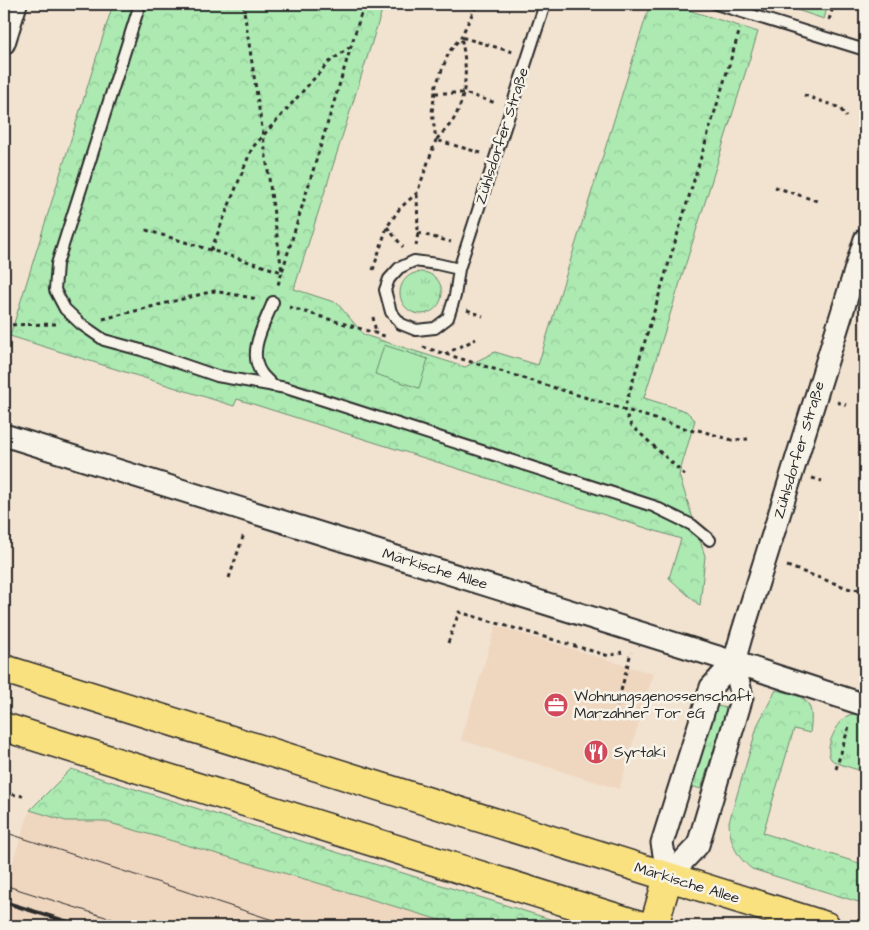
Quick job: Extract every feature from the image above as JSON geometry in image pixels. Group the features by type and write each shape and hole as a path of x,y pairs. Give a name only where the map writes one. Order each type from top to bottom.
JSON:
{"main road":[{"name":"Märkische Allee","path":"4,669 826,926"},
{"path":"4,727 643,926"},
{"path":"654,926 668,877"}],"street":[{"path":"4,43 16,4"},
{"name":"Zühlsdorfer Straße","path":"668,877 662,842 710,687 734,662 865,238"},
{"name":"Märkische Allee","path":"4,435 734,662 865,705"},
{"path":"668,877 698,845 742,697 734,662"}],"lane":[{"path":"140,4 57,264 55,290 65,309 81,324 104,340 142,350 217,376 286,388 653,506 692,525 710,540"},
{"name":"Zühlsdorfer Straße","path":"414,261 399,268 389,279 385,290 391,312 401,324 416,330 435,328 448,318 466,246 545,4"},
{"path":"716,4 865,50"},
{"path":"414,261 459,269"},
{"path":"273,302 256,345 256,360 261,373 273,386"}],"path":[{"path":"243,4 282,272"},
{"path":"273,302 364,4"},
{"path":"436,140 432,112 436,84 449,52 461,37 477,4"},
{"path":"828,20 834,4"},
{"path":"685,475 631,426 624,410 742,21"},
{"path":"461,37 528,56"},
{"path":"414,261 418,233 416,193 436,140 456,117 464,93 466,59 461,37"},
{"path":"211,250 252,148 328,63 351,47"},
{"path":"435,93 464,93 511,107"},
{"path":"804,95 840,108 846,117"},
{"path":"436,140 495,157"},
{"path":"775,187 820,202"},
{"path":"371,275 387,227 400,208 416,193"},
{"path":"387,227 414,261"},
{"path":"146,230 282,272"},
{"path":"418,233 466,246"},
{"path":"4,325 81,324 214,291 273,302 393,338"},
{"path":"372,315 376,333"},
{"path":"445,354 476,339"},
{"path":"419,346 624,410 732,440 748,440"},
{"path":"229,578 251,512"},
{"path":"795,569 853,590 865,588"},
{"path":"448,643 459,612 609,656 627,650 640,654"},
{"path":"615,714 632,652"},
{"path":"4,793 23,796"}],"shaded area":[{"path":"496,626 653,674 619,789 461,740"},
{"path":"30,810 66,821 103,821 459,926 4,926 4,888"}],"green space":[{"path":"113,4 384,4 294,289 337,303 364,335 465,367 495,352 538,365 650,4 669,4 758,32 644,398 686,411 695,420 679,475 705,556 700,606 669,578 681,539 237,399 234,406 10,336"},
{"path":"799,4 828,4 824,19 797,10"},
{"path":"425,272 433,275 439,281 442,293 439,305 433,311 417,314 409,311 403,305 400,289 403,281 409,275"},
{"path":"384,345 428,359 419,388 375,374"},
{"path":"776,690 795,695 806,701 811,713 810,733 794,729 763,833 865,865 865,904 752,869 735,849 729,822 758,724"},
{"path":"717,706 727,708 701,789 691,786"},
{"path":"848,715 865,715 864,772 837,763 831,759 829,754 830,742 843,719"},
{"path":"71,769 572,926 459,926 103,821 66,821 30,810"}],"tram line":[{"path":"4,832 291,926"},
{"path":"4,885 134,926"}],"railway":[{"path":"4,902 81,926"}],"place":[{"name":"Wohnungsgenossenschaft Marzahner Tor eG","path":"556,705"},
{"name":"Syrtaki","path":"596,752"}]}
